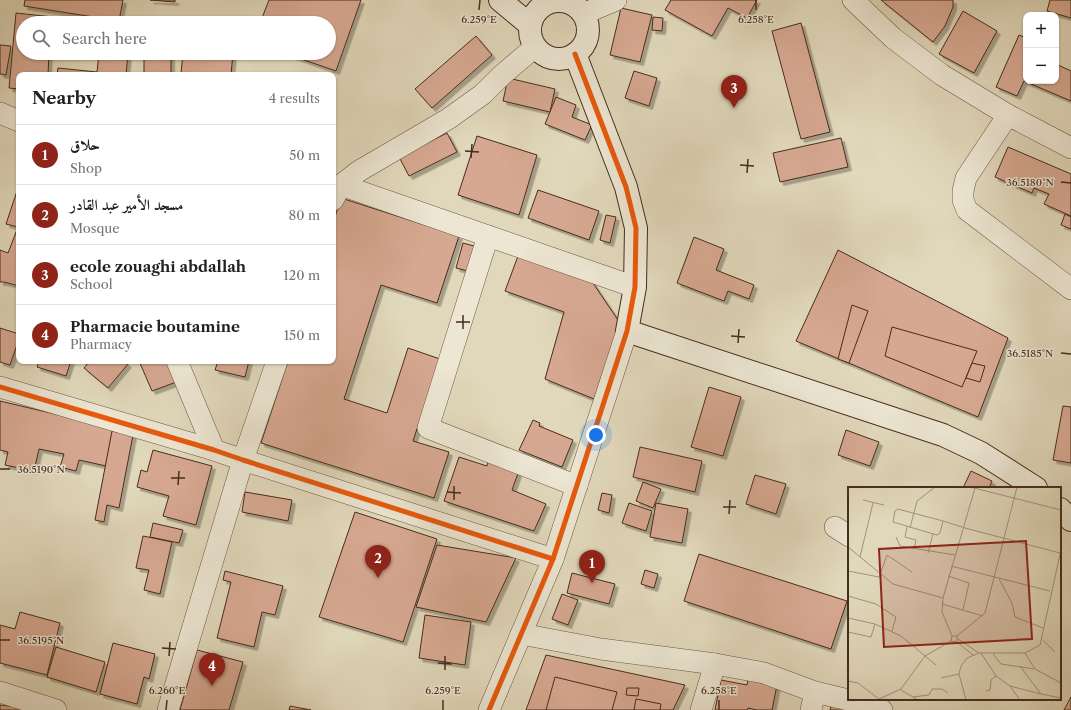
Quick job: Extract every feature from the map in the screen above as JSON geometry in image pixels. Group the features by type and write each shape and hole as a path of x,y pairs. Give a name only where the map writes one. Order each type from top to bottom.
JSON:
{"street":[{"path":"500,0 530,25"},
{"path":"583,14 616,0"},
{"path":"853,0 893,38 942,75 1008,115 1071,148"},
{"path":"564,2 574,6 583,14 587,24 587,35 583,46 575,54 565,59 554,59 543,55 535,47 530,36 530,25 537,3 564,2"},
{"path":"337,192 359,171 448,120 483,94 501,76 535,47"},
{"path":"489,710 553,559 627,331 636,287 636,228 626,187 575,54"},
{"path":"0,113 16,120"},
{"path":"1008,115 966,178 963,191 963,200 968,210 1071,289"},
{"path":"337,192 488,236 636,287"},
{"path":"488,236 428,428 577,486"},
{"path":"627,331 943,435 981,453 1034,487"},
{"path":"178,364 214,450"},
{"path":"168,710 243,460 276,364"},
{"path":"0,387 214,450 553,559"},
{"path":"1061,510 1071,505"},
{"path":"1061,511 1071,520"},
{"path":"521,634 601,649 715,664 764,674 813,701 869,705 882,710"},
{"path":"701,710 715,664"},
{"path":"0,692 56,710"}],"building":[{"path":"25,0 123,0 120,16 87,16 24,6"},
{"path":"150,0 175,0 175,2"},
{"path":"269,0 361,0 336,71 304,60 336,60 336,16 263,16"},
{"path":"671,0 757,0 747,18 728,8 712,36 665,10"},
{"path":"881,0 953,0 953,7 945,26 933,42"},
{"path":"1050,0 1071,0 1071,18 1059,14 1059,12 1047,11"},
{"path":"621,8 652,15 640,62 610,55"},
{"path":"963,11 997,31 974,73 939,54"},
{"path":"16,13 44,16 16,16 16,60 49,60 48,72 16,72 16,89 9,88"},
{"path":"653,17 663,18 662,31 652,30"},
{"path":"801,23 830,132 801,139 772,31"},
{"path":"1019,35 1023,37 1023,83 1017,96 996,87"},
{"path":"476,36 492,55 432,108 415,89"},
{"path":"0,45 11,46 6,75 0,74"},
{"path":"98,60 127,60 126,72 97,72"},
{"path":"144,60 171,60 171,72 144,72"},
{"path":"182,60 232,60 231,72 181,72"},
{"path":"1059,65 1071,71 1071,101 1031,84 1059,84"},
{"path":"58,68 97,72 57,72"},
{"path":"634,71 657,78 649,106 625,98"},
{"path":"508,78 555,89 550,112 503,101"},
{"path":"556,97 576,105 572,117 592,125 585,140 545,124"},
{"path":"447,133 457,152 409,176 399,157"},
{"path":"477,136 537,155 519,215 458,195"},
{"path":"841,138 848,167 780,182 773,153"},
{"path":"1008,147 1071,174 1071,216 1044,204 1049,194 1034,188 1032,193 995,177"},
{"path":"538,190 599,211 589,240 528,218"},
{"path":"16,194 16,226 6,224"},
{"path":"341,198 459,236 437,303 381,285 344,399 387,413 408,348 440,359 413,441 449,452 434,498 261,443 287,364 336,364 336,214"},
{"path":"1065,214 1071,217 1071,229 1061,225"},
{"path":"606,215 616,217 610,243 600,240"},
{"path":"16,232 16,285 0,282 0,250 8,253"},
{"path":"694,237 724,249 716,270 754,285 749,299 728,291 724,301 677,283"},
{"path":"463,243 478,247 472,272 456,268"},
{"path":"838,250 1008,338 978,417 796,341"},
{"path":"518,256 593,283 620,323 594,399 545,379 564,312 505,291"},
{"path":"852,305 868,311 849,363 838,359"},
{"path":"892,327 977,351 962,387 885,356"},
{"path":"0,328 16,333 16,348 10,365 0,362"},
{"path":"972,363 985,366 980,382 966,378"},
{"path":"38,364 70,364 66,376 37,367"},
{"path":"87,364 128,364 108,388 84,368"},
{"path":"140,364 171,364 179,381 152,391"},
{"path":"217,364 248,364 245,377 215,370"},
{"path":"709,387 741,397 723,456 691,447"},
{"path":"0,401 114,428 106,466 79,460 76,471 60,467 64,454 39,449 34,471 5,465 8,452 0,450"},
{"path":"1063,406 1071,407 1071,463 1053,460"},
{"path":"533,420 540,423 539,426 573,440 562,467 519,450"},
{"path":"846,430 879,442 870,466 838,455"},
{"path":"112,431 133,435 119,508 107,505 104,522 95,520"},
{"path":"640,447 702,461 695,492 633,477"},
{"path":"153,450 212,466 196,525 163,516 169,496 137,487 141,470 147,472"},
{"path":"490,454 521,465 512,490 546,504 534,531 444,501 459,457 487,466"},
{"path":"971,471 992,481 989,487 963,487"},
{"path":"755,475 786,484 776,514 746,504"},
{"path":"643,482 661,489 653,508 636,501"},
{"path":"245,492 292,500 288,521 242,512"},
{"path":"602,493 612,495 609,513 598,510"},
{"path":"629,503 652,511 646,531 622,523"},
{"path":"656,503 688,509 682,543 650,537"},
{"path":"355,512 437,539 403,642 319,617"},
{"path":"153,523 183,530 179,543 150,537"},
{"path":"143,536 172,542 160,594 144,590 149,570 136,568"},
{"path":"437,545 516,558 486,622 416,607"},
{"path":"699,554 847,601 831,649 684,601"},
{"path":"645,570 658,574 654,588 641,584"},
{"path":"225,571 283,586 275,615 262,612 254,647 217,638 231,582 223,580"},
{"path":"572,573 615,584 609,604 567,593"},
{"path":"562,594 578,600 568,625 552,619"},
{"path":"20,612 60,623 47,675 0,663 0,625 15,629"},
{"path":"425,615 471,622 465,665 419,658"},
{"path":"113,643 155,654 149,679 144,677 137,704 100,694"},
{"path":"56,647 105,662 96,692 47,677"},
{"path":"197,650 243,662 229,710 180,710"},
{"path":"546,655 685,685 673,710 526,710"},
{"path":"749,674 778,680 772,710 757,710 748,708 747,710 715,710 721,680 747,685"},
{"path":"555,677 617,692 612,710 546,710"},
{"path":"627,688 639,688 638,696 626,695"},
{"path":"1071,697 1071,710 1064,710"},
{"path":"636,699 661,704 660,710 634,710"},
{"path":"833,700 865,710 830,710"},
{"path":"0,705 26,708 26,710 0,710"},
{"path":"290,706 311,710 289,710"}],"cycle path":[{"path":"489,710 553,559 627,331 635,287 636,228 626,187 575,54"},
{"path":"0,387 214,450 553,559"}],"place":[{"name":"ecole zouaghi abdallah","path":"734,108"},
{"name":"مسجد الأمير عبد القادر","path":"378,578"},
{"name":"حلاق","path":"592,583"},
{"name":"Pharmacie boutamine","path":"212,686"}]}
